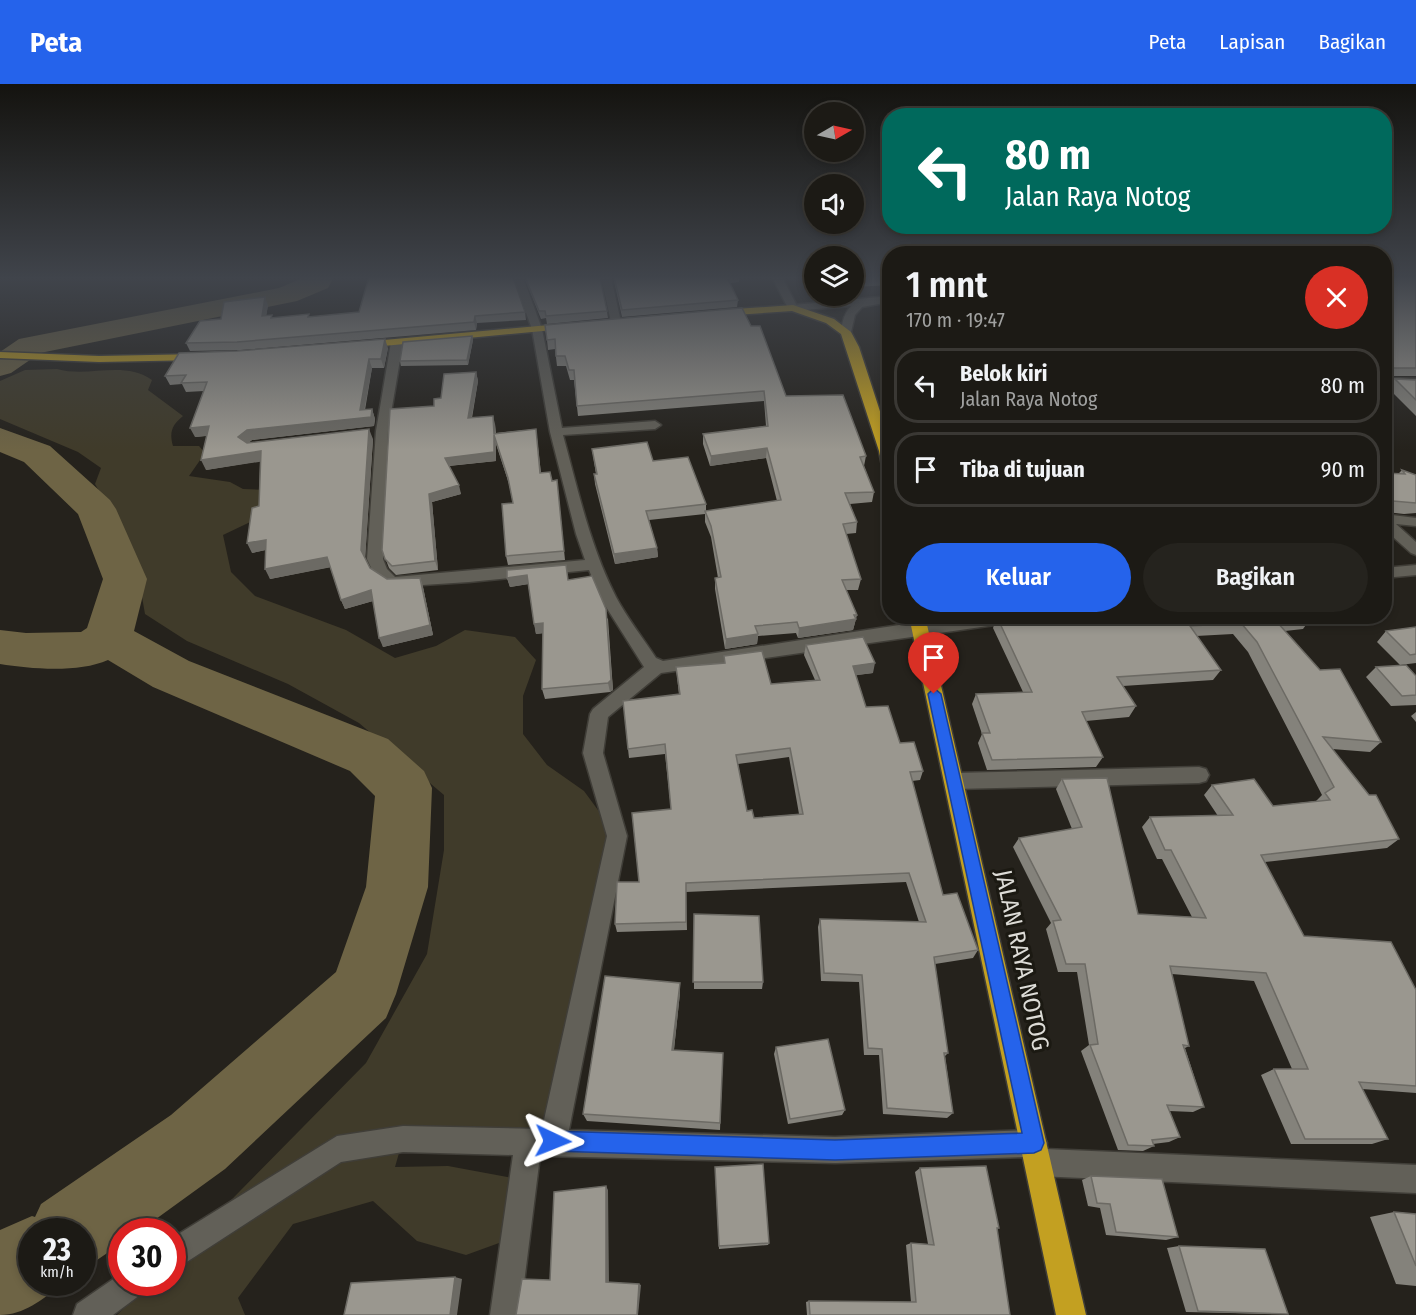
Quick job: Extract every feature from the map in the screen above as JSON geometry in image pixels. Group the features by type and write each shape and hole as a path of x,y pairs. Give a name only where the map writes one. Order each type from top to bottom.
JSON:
{"highway":[{"path":"352,345 478,334"},
{"path":"847,334 882,438"},
{"path":"0,355 99,359 207,357"},
{"name":"JALAN RAYA NOTOG","path":"918,624 955,781 1071,1315"}],"street":[{"path":"538,334 556,432 583,534 609,599 650,663 663,667 907,624"},
{"path":"397,342 376,431 375,559 380,572 392,582 469,577 594,564"},
{"path":"1392,382 1416,383"},
{"path":"556,432 655,425"},
{"path":"1392,520 1416,522"},
{"path":"1392,528 1416,550"},
{"path":"1392,572 1416,570"},
{"path":"506,1315 540,1141 617,836 593,753 599,714 657,666"},
{"path":"955,781 1199,775"},
{"path":"186,1247 337,1149 403,1139 1036,1153 1416,1179"},
{"path":"88,1315 114,1296"}],"shaded area":[{"path":"57,369 81,372 118,370 141,374 152,380 148,390 183,416 172,429 173,446 199,446 205,453 189,476 230,482 243,489 271,490 263,516 223,535 231,572 255,596 346,630 395,658 436,646 465,630 515,637 536,660 523,696 523,734 547,765 584,791 617,836 553,1141 403,1139 395,1167 448,1166 535,1182 529,1232 466,1255 417,1241 373,1201 293,1224 238,1298 245,1315 117,1315 136,1296 186,1296 186,1246 366,1063 427,954 444,850 444,795 359,723 288,684 187,641 145,614 138,574 110,510 95,484 101,468 78,452 0,419 0,381 25,370"}],"building":[{"path":"191,334 327,334 237,342 186,343"},
{"path":"546,334 763,334 786,396 843,395 866,456 860,457 874,492 845,493 857,522 843,524 861,579 842,580 857,615 854,615 856,619 799,628 797,622 755,626 758,634 726,639 715,578 721,577 711,526 705,511 781,500 767,448 711,456 703,434 768,426 764,391 577,406 574,370 569,370 565,356 556,356 555,339 547,340"},
{"path":"1392,334 1416,334 1416,368 1392,368"},
{"path":"472,336 467,360 400,361 403,342"},
{"path":"385,339 381,359 369,359 360,410 372,409 371,417 247,430 238,437 247,443 369,429 361,550 370,568 387,579 420,578 430,625 379,638 371,590 341,600 327,557 265,569 266,540 247,543 252,508 259,506 261,451 201,460 209,426 190,428 207,382 181,383 186,375 165,376 179,353 237,351"},
{"path":"476,372 468,418 493,416 494,434 536,429 540,473 550,472 552,481 557,480 564,551 506,556 502,504 513,503 508,478 494,435 494,452 445,458 459,485 429,494 435,561 392,566 385,559 382,550 390,409 434,406 434,399 441,398 444,374"},
{"path":"1395,379 1416,380 1416,400"},
{"path":"647,442 653,461 688,457 706,504 646,511 657,548 614,554 594,474 597,474 592,449"},
{"path":"1402,470 1416,475 1416,503 1392,503 1392,473 1405,474"},
{"path":"566,565 568,580 592,576 606,609 611,680 608,683 542,689 543,623 534,624 527,575 507,578 507,570"},
{"path":"1000,624 1224,624 1190,626 1221,670 1117,677 1136,706 1082,712 1103,757 992,760 982,733 990,733 976,694 1032,692"},
{"path":"1242,624 1279,624 1320,670 1340,669 1381,742 1323,737 1369,795 1376,795 1399,839 1261,855 1304,936 1391,942 1416,990 1416,1086 1359,1082 1388,1139 1305,1139 1274,1069 1308,1069 1266,973 1170,966 1189,1046 1183,1045 1204,1107 1167,1105 1180,1137 1152,1140 1154,1146 1128,1145 1090,1045 1098,1044 1085,964 1066,964 1053,921 1061,920 1019,838 1082,827 1062,779 1107,778 1138,914 1206,918 1171,850 1165,850 1150,817 1233,815 1212,785 1254,779 1273,806 1330,800 1325,793 1334,787 1257,642"},
{"path":"1416,627 1416,654 1410,655 1386,631"},
{"path":"863,637 875,663 853,666 866,707 888,706 900,743 914,742 923,771 910,772 943,895 957,893 978,950 934,957 948,1053 944,1053 953,1113 887,1108 882,1049 868,1048 862,975 824,973 820,919 926,922 909,873 686,883 686,922 615,924 617,882 639,882 632,813 671,809 665,744 628,749 623,701 680,694 676,667 725,663 724,656 762,651 771,684 820,680 806,645","holes":["790,748 803,814 754,818 752,810 747,811 736,755"]},
{"path":"1406,665 1416,676 1416,695 1402,696 1376,667"},
{"path":"694,914 759,916 763,982 693,982"},
{"path":"605,976 680,983 672,1050 723,1053 720,1123 583,1114"},
{"path":"828,1039 845,1110 790,1119 776,1047"},
{"path":"763,1164 769,1243 719,1246 715,1167"},
{"path":"986,1166 999,1228 997,1228 1010,1315 810,1315 809,1301 916,1302 911,1243 934,1245 920,1168"},
{"path":"1091,1176 1162,1179 1178,1237 1116,1232 1110,1204 1097,1203"},
{"path":"606,1186 606,1282 639,1284 637,1315 516,1315 522,1279 550,1280 554,1192"},
{"path":"1394,1212 1416,1214 1416,1266"},
{"path":"1179,1246 1265,1249 1288,1314 1198,1311"},
{"path":"455,1277 450,1315 344,1315 351,1283"}],"waterway":[{"path":"0,366 30,346 88,334"},
{"path":"0,439 37,454 96,509 125,579 108,638"},
{"path":"0,647 26,651 89,649 108,638"},
{"path":"89,1218 198,1142 362,994 397,887 404,788 369,755 171,674 108,638"},
{"path":"0,1278 18,1266"}],"route":[{"path":"553,1141 835,1150 1034,1143 934,694"}]}
